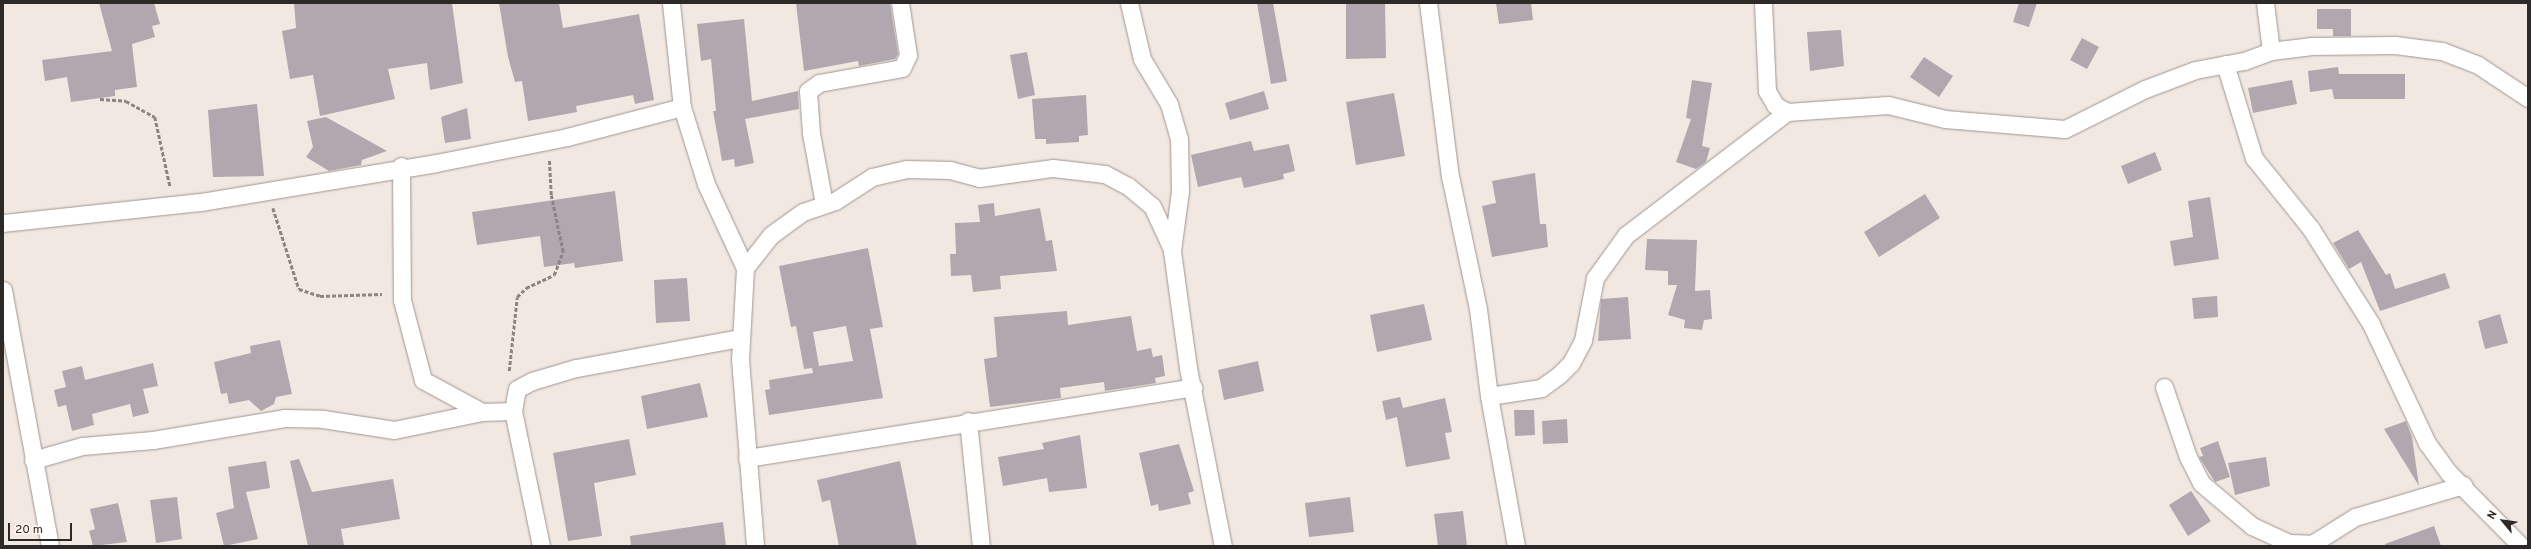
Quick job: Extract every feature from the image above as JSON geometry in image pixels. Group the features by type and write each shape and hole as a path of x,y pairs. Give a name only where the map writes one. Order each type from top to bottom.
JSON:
{"street":[{"path":"671,3 682,107 706,184 746,268"},
{"path":"824,204 811,133 808,91 819,83 902,68 908,55 900,3"},
{"path":"1129,3 1142,59 1169,104 1179,139 1180,191 1172,251"},
{"path":"1428,3 1450,176 1478,310 1488,396 1516,546"},
{"path":"1763,3 1767,91 1775,105 1787,112"},
{"path":"2265,3 2271,51"},
{"path":"1488,396 1541,388 1559,375 1571,363 1582,340 1595,278 1626,235 1787,112 1888,105 1945,119 2065,129 2145,89 2195,70 2224,64 2271,51 2310,46 2418,46 2458,56 2528,98"},
{"path":"2224,64 2254,158 2311,229 2371,324 2428,442 2463,485 2521,546"},
{"path":"3,223 174,206 261,192 401,166 436,163 554,139 682,107"},
{"path":"401,166 402,296 423,380 482,412"},
{"path":"756,546 747,458 740,338 746,268 763,243 785,223 872,178 907,169 950,170 979,178 1037,169 1073,169 1105,174 1128,186 1152,206 1172,251 1193,387 1223,546"},
{"path":"3,290 50,546"},
{"path":"541,546 513,412 514,395 532,381 576,368 740,338"},
{"path":"747,458 968,421 1193,387"},
{"path":"2164,387 2188,457 2201,483 2252,526 2289,543 2312,544 2356,517 2463,485"},
{"path":"33,460 82,446 153,440 284,418 323,419 400,430 482,412 513,412"},
{"path":"968,421 980,546"}],"path":[{"path":"100,99 126,101 155,117 174,206"},
{"path":"514,395 509,367 514,304 526,288 554,275 563,252 550,187 549,158 554,139"},
{"path":"261,192 275,213 292,277 299,289 320,296 402,296"}],"building":[{"path":"99,3 154,3 160,24 152,26 155,37 132,44 137,87 115,90 115,96 71,102 67,77 45,81 42,60 112,51"},
{"path":"294,3 452,3 463,83 430,90 427,63 388,69 395,99 320,116 313,75 290,79 282,31 296,28"},
{"path":"499,3 559,3 563,28 639,14 654,100 635,104 633,95 576,106 577,112 528,121 522,81 515,82 508,57"},
{"path":"796,3 890,3 898,54 895,59 859,66 858,61 804,71"},
{"path":"1257,3 1273,3 1287,81 1271,84"},
{"path":"1346,3 1385,3 1386,58 1346,59"},
{"path":"1496,3 1531,3 1533,20 1499,24"},
{"path":"2019,3 2037,3 2029,27 2013,22"},
{"path":"2317,9 2351,9 2351,36 2333,36 2333,29 2317,29"},
{"path":"744,19 752,101 798,91 799,109 745,119 754,163 735,167 734,159 722,161 713,111 716,111 711,59 701,61 697,24"},
{"path":"1841,30 1844,66 1810,71 1807,32"},
{"path":"2082,38 2099,47 2087,69 2070,60"},
{"path":"1027,52 1035,95 1018,99 1010,55"},
{"path":"1924,57 1953,76 1939,97 1910,77"},
{"path":"2338,67 2339,74 2405,74 2405,99 2334,99 2332,89 2310,92 2308,71"},
{"path":"1692,80 1712,83 1702,146 1710,148 1706,162 1696,169 1676,162 1691,119 1686,118"},
{"path":"2292,80 2297,104 2253,113 2248,88"},
{"path":"1264,91 1269,109 1230,120 1225,103"},
{"path":"1394,93 1405,156 1356,165 1346,102"},
{"path":"1086,95 1088,135 1079,136 1079,142 1046,144 1046,139 1035,139 1032,99"},
{"path":"257,104 264,176 213,177 208,110"},
{"path":"467,108 471,139 445,143 441,117"},
{"path":"326,117 387,151 362,160 361,165 329,171 306,157 313,147 307,121"},
{"path":"1251,141 1254,151 1289,144 1295,171 1283,174 1284,179 1244,188 1241,177 1198,187 1191,155"},
{"path":"2155,152 2162,170 2128,184 2121,166"},
{"path":"1535,173 1540,224 1546,224 1548,247 1492,257 1482,206 1496,203 1492,181"},
{"path":"615,191 623,261 575,268 574,263 544,267 540,236 477,245 472,212"},
{"path":"1925,194 1940,218 1879,257 1864,232"},
{"path":"2210,197 2219,259 2174,266 2170,241 2193,237 2188,201"},
{"path":"994,203 995,216 1040,208 1046,241 1052,240 1057,271 1000,276 1001,289 973,292 971,275 951,276 950,254 956,254 955,223 980,222 978,205"},
{"path":"2358,230 2386,275 2390,273 2395,289 2445,273 2450,288 2380,311 2361,262 2349,269 2333,243"},
{"path":"1647,239 1697,240 1695,291 1710,290 1712,319 1704,320 1702,330 1684,328 1685,320 1668,315 1677,285 1668,285 1668,271 1645,270"},
{"path":"868,248 883,327 870,329 883,398 769,415 765,390 770,389 769,380 813,373 812,368 804,369 796,326 791,327 779,266","holes":["846,326 853,361 819,366 813,332"]},
{"path":"687,278 690,321 656,323 654,280"},
{"path":"2217,296 2218,317 2194,319 2192,298"},
{"path":"1628,297 1631,339 1598,341 1601,299"},
{"path":"1424,304 1432,340 1377,352 1370,315"},
{"path":"1067,311 1068,325 1131,316 1137,351 1151,348 1153,357 1162,355 1165,376 1155,378 1156,383 1105,391 1104,382 1060,388 1061,398 990,407 984,359 997,357 994,317"},
{"path":"2500,314 2508,343 2485,349 2478,321"},
{"path":"280,340 292,394 276,397 274,404 261,411 249,400 229,404 227,393 221,394 214,362 251,353 250,346"},
{"path":"1258,361 1264,391 1224,400 1218,370"},
{"path":"153,363 158,386 143,389 149,413 133,417 130,404 92,414 94,425 72,431 66,405 58,407 54,390 66,387 62,371 82,366 85,380"},
{"path":"700,383 708,417 647,429 641,396"},
{"path":"1400,397 1403,408 1445,398 1452,432 1445,433 1450,459 1406,467 1397,417 1386,420 1382,401"},
{"path":"1514,410 1534,410 1535,435 1515,436"},
{"path":"1567,419 1568,443 1543,444 1542,421"},
{"path":"2406,421 2412,437 2419,486 2384,429"},
{"path":"1080,435 1087,488 1049,492 1047,478 1003,486 998,457 1044,449 1042,443"},
{"path":"629,439 636,475 594,483 602,536 568,541 553,453"},
{"path":"2218,441 2230,477 2215,482 2199,457 2203,456 2200,448"},
{"path":"1179,444 1194,491 1188,493 1191,504 1159,511 1158,504 1151,506 1139,453"},
{"path":"2266,457 2270,486 2235,495 2228,463"},
{"path":"299,459 312,492 393,479 400,519 341,529 344,546 308,546 290,461"},
{"path":"266,461 270,488 246,492 258,539 224,546 216,513 234,508 228,467"},
{"path":"900,461 917,546 839,546 830,500 822,502 817,480"},
{"path":"2191,491 2211,521 2188,536 2169,505"},
{"path":"177,497 182,539 156,543 150,500"},
{"path":"1350,497 1354,532 1309,537 1305,503"},
{"path":"118,503 127,542 93,546 89,531 95,529 90,509"},
{"path":"1463,511 1467,546 1438,546 1434,514"},
{"path":"723,522 726,546 631,546 630,536"},
{"path":"2434,526 2441,546 2386,546 2385,544"}]}
